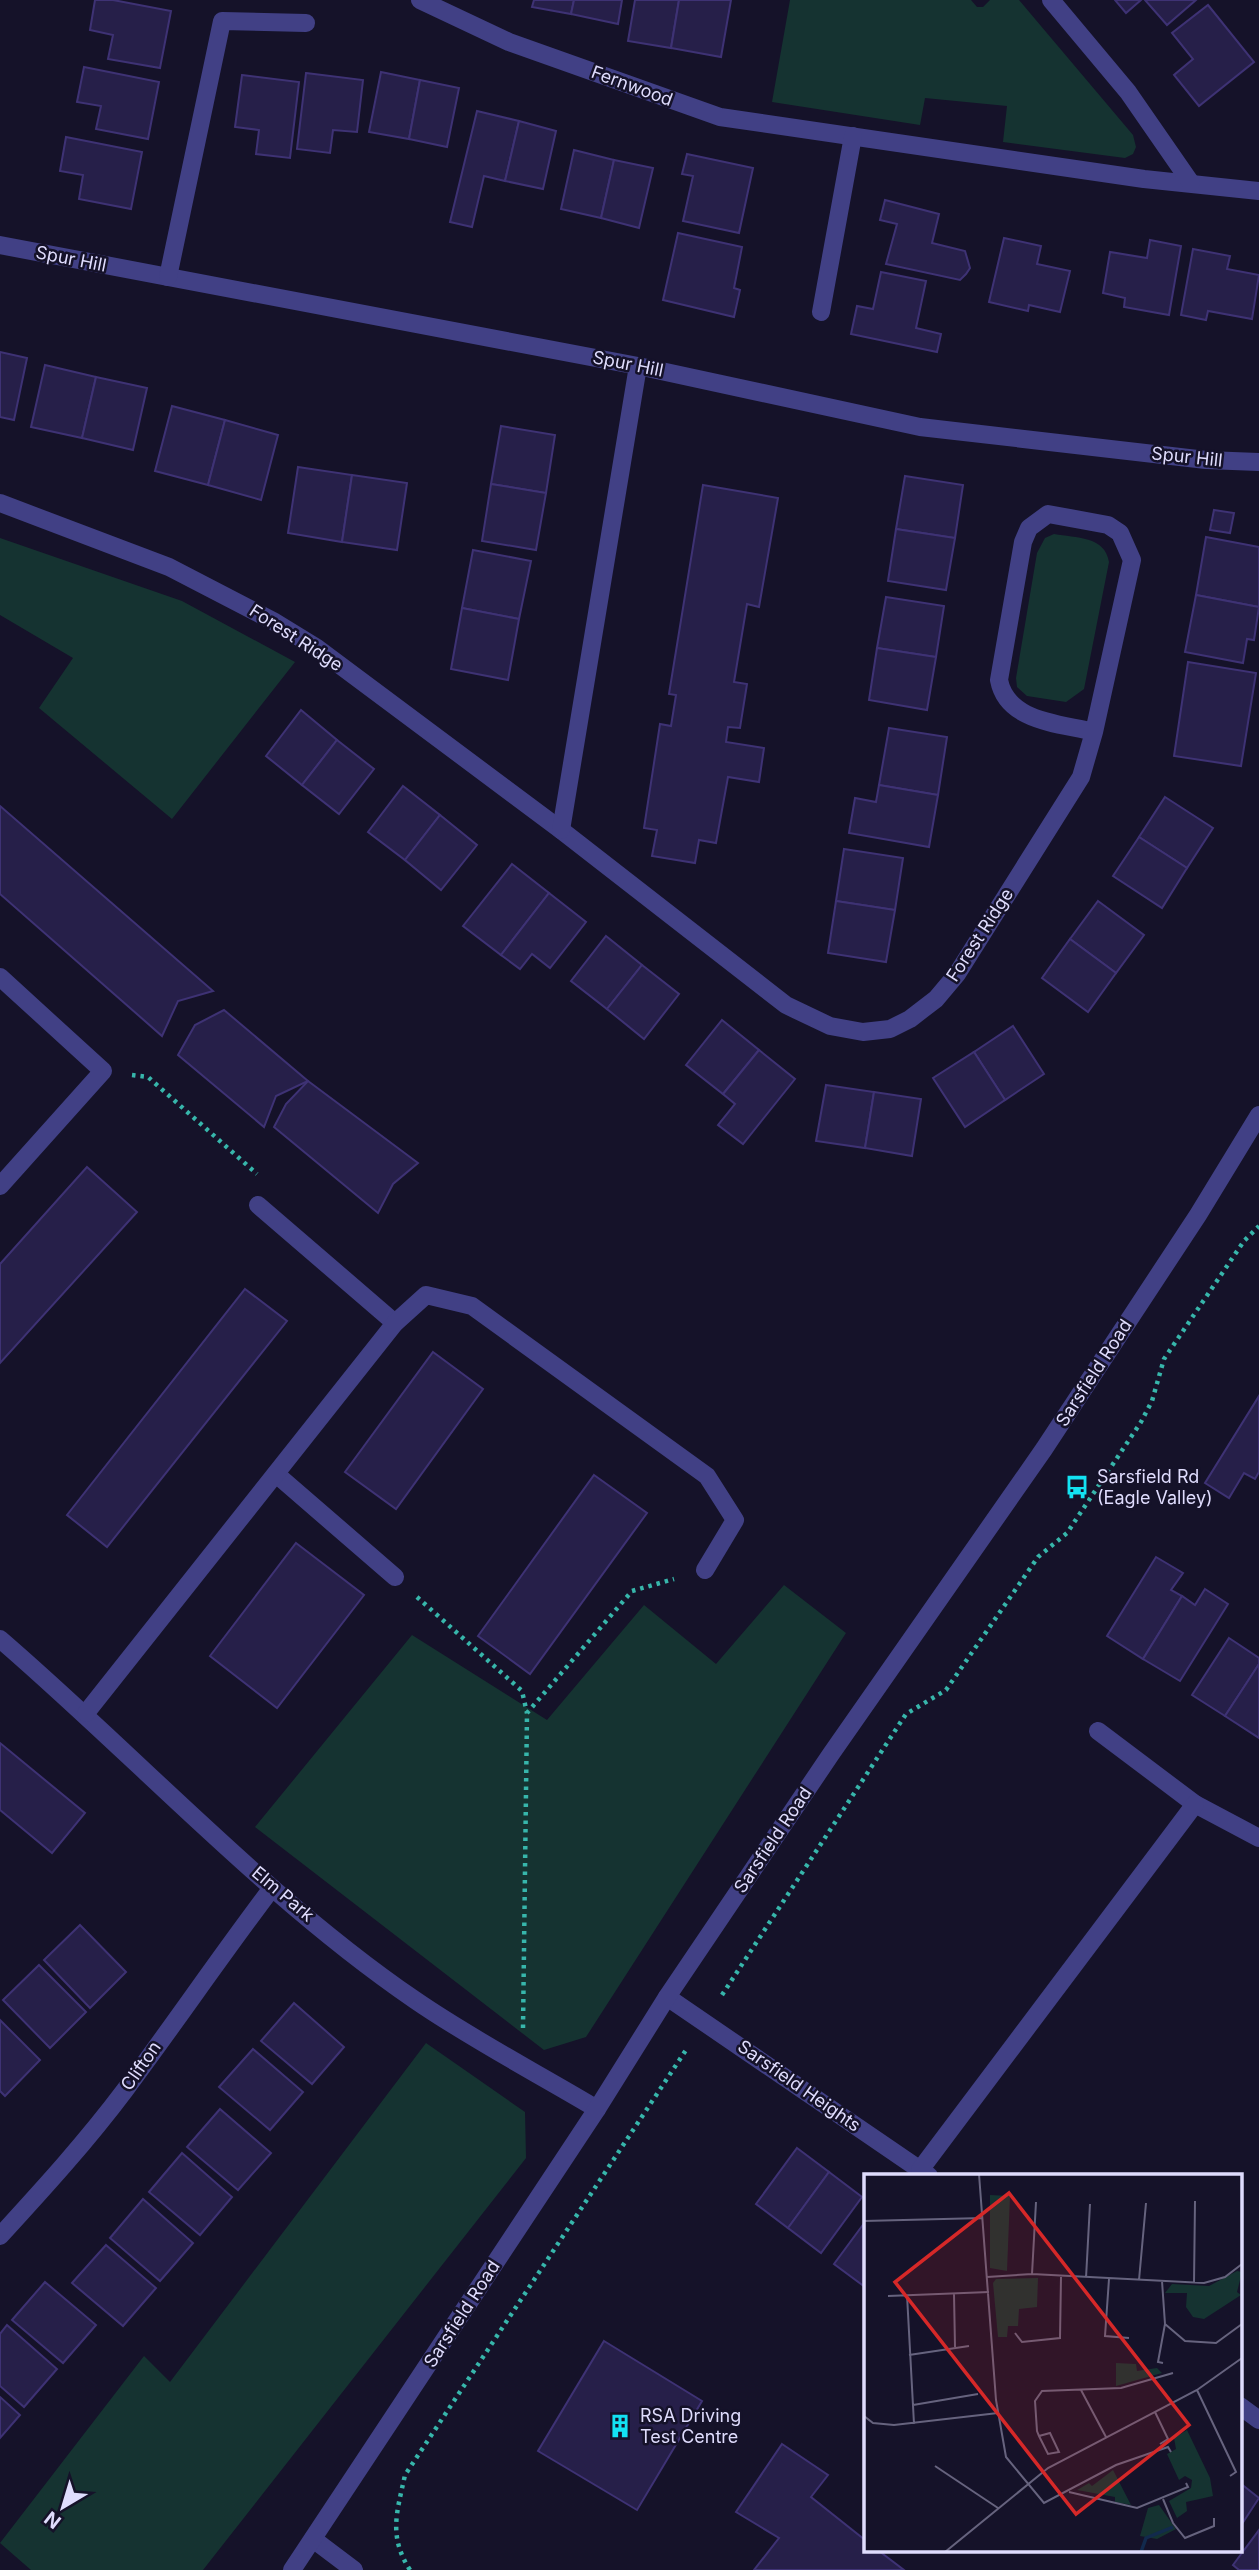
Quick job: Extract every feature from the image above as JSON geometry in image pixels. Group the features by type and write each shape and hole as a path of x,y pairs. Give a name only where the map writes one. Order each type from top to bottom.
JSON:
{"street":[{"name":"Fernwood","path":"420,0 509,42 719,117 1259,191"},
{"path":"1051,0 1128,92 1191,183"},
{"path":"168,277 222,21 306,23"},
{"path":"821,312 853,136"},
{"name":"Spur Hill","path":"0,245 638,366 920,426 1206,460 1259,462"},
{"path":"561,830 638,366"},
{"name":"Forest Ridge","path":"0,503 169,567 273,621 317,648 561,830 786,1005 830,1026 863,1032 890,1028 910,1019 936,999 957,974 1081,777 1094,732 1132,560 1120,533 1108,525 1048,514 1029,528 1023,542 999,680 1002,694 1020,713 1094,732"},
{"path":"0,976 103,1071 0,1186"},
{"name":"Sarsfield Road","path":"292,2570 597,2109 667,1997 831,1754 1044,1449 1191,1226 1259,1115"},
{"path":"258,1205 395,1323"},
{"path":"86,1713 395,1323 426,1295 472,1306 707,1476 735,1520 705,1570"},
{"path":"275,1474 395,1577"},
{"name":"Elm Park","path":"0,1639 86,1713 272,1888 415,2000 597,2109"},
{"path":"1098,1731 1195,1804 1259,1838"},
{"path":"925,2173 1195,1804"},
{"name":"Clifton","path":"0,2236 62,2169 125,2091 204,1977 272,1888"},
{"name":"Sarsfield Heights","path":"667,1997 925,2173"},
{"path":"313,2539 354,2570"}],"path":[{"path":"103,1071 148,1077 271,1185 258,1205"},
{"path":"410,2570 398,2552 396,2531 405,2475 906,1714 946,1690 1038,1557 1067,1533 1141,1422 1152,1401 1164,1359 1244,1241 1259,1226"},
{"path":"527,1713 632,1591 705,1570"},
{"path":"395,1577 522,1691 527,1713 523,2064"}],"green space":[{"path":"790,0 971,0 977,7 983,7 990,0 1019,0 1133,135 1136,147 1133,154 1125,158 1003,142 1007,106 925,98 920,125 772,102"},
{"path":"1054,534 1096,543 1102,547 1109,562 1084,689 1066,702 1027,696 1017,687 1016,678 1037,553 1045,538"},
{"path":"0,538 182,601 295,662 172,819 39,708 73,658 0,615"},
{"path":"784,1585 846,1633 586,2037 544,2050 255,1827 412,1635 547,1720 644,1605 716,1664"},
{"path":"426,2043 525,2112 526,2158 203,2570 31,2570 0,2543 144,2356 170,2382"}],"building":[{"path":"95,0 113,0 171,11 160,68 108,59 113,35 90,30"},
{"path":"534,0 574,0 571,14 532,7"},
{"path":"574,0 622,0 618,24 571,14"},
{"path":"635,0 679,0 671,48 628,41"},
{"path":"679,0 731,0 721,57 671,48"},
{"path":"1115,0 1141,0 1126,13"},
{"path":"1145,0 1196,0 1167,25"},
{"path":"1208,5 1254,62 1199,106 1174,75 1193,59 1172,33"},
{"path":"84,67 159,82 148,139 96,129 101,106 77,102"},
{"path":"381,72 420,80 409,139 369,132"},
{"path":"306,73 363,80 357,132 333,130 330,153 297,149"},
{"path":"242,75 299,82 290,158 256,154 259,130 235,127"},
{"path":"420,80 459,88 447,147 409,139"},
{"path":"477,111 519,121 505,181 484,176 472,227 450,222"},
{"path":"519,121 556,131 543,189 505,181"},
{"path":"66,137 142,152 131,209 79,199 83,175 60,171"},
{"path":"574,150 614,160 601,218 561,209"},
{"path":"687,154 753,168 739,233 683,221 693,176 682,174"},
{"path":"614,160 653,168 639,228 601,218"},
{"path":"885,200 939,214 932,243 965,251 970,268 966,274 960,280 886,264 897,224 880,220"},
{"path":"678,233 742,247 734,288 740,290 734,317 663,300"},
{"path":"1004,238 1041,246 1037,264 1070,271 1060,312 1029,305 1028,311 989,302"},
{"path":"1150,240 1181,246 1169,315 1124,307 1125,298 1103,293 1110,252 1147,258"},
{"path":"1193,249 1230,256 1227,269 1259,275 1252,319 1208,311 1206,320 1181,315"},
{"path":"881,272 926,281 916,328 941,334 937,352 851,334 857,306 873,309"},
{"path":"0,352 27,358 14,420 0,417"},
{"path":"45,365 96,377 82,438 31,427"},
{"path":"96,377 147,388 133,450 82,438"},
{"path":"172,406 225,420 208,485 155,471"},
{"path":"225,420 278,435 261,500 208,485"},
{"path":"501,426 555,435 546,493 491,484"},
{"path":"298,467 352,475 342,542 288,533"},
{"path":"352,475 407,483 397,550 342,542"},
{"path":"905,476 963,485 955,538 896,529"},
{"path":"491,484 546,493 536,550 482,541"},
{"path":"703,485 778,498 759,607 747,604 734,682 747,684 740,728 728,727 726,742 764,748 759,782 728,777 716,843 699,840 695,863 652,856 657,830 644,828 660,724 671,726 676,695 669,694"},
{"path":"1214,510 1234,513 1230,533 1210,530"},
{"path":"896,529 955,538 946,590 888,581"},
{"path":"1206,537 1259,547 1259,607 1196,595"},
{"path":"473,550 531,561 519,619 462,608"},
{"path":"1196,595 1259,607 1254,640 1247,639 1243,663 1185,652"},
{"path":"886,597 944,606 936,657 877,648"},
{"path":"462,608 519,619 508,680 451,669"},
{"path":"877,648 936,657 927,710 869,700"},
{"path":"1188,662 1256,673 1241,766 1174,756"},
{"path":"301,710 337,740 302,785 266,756"},
{"path":"889,728 947,737 938,795 879,785"},
{"path":"337,740 374,769 339,814 302,785"},
{"path":"879,785 938,795 929,847 849,833 855,798 876,802"},
{"path":"403,786 440,815 405,860 368,832"},
{"path":"1165,797 1213,828 1187,868 1139,837"},
{"path":"0,806 213,991 178,1001 162,1036 0,894"},
{"path":"440,815 477,845 441,890 405,860"},
{"path":"1139,837 1187,868 1162,908 1113,876"},
{"path":"844,849 903,858 895,910 836,901"},
{"path":"512,864 549,893 501,955 463,926"},
{"path":"549,893 586,922 550,968 532,954 520,969 501,955"},
{"path":"836,901 895,910 886,962 828,953"},
{"path":"1098,901 1144,935 1116,973 1070,939"},
{"path":"606,936 642,965 607,1009 571,981"},
{"path":"1070,939 1116,973 1088,1012 1042,978"},
{"path":"642,965 679,994 644,1039 607,1009"},
{"path":"224,1010 308,1081 276,1096 264,1127 178,1055 195,1025"},
{"path":"722,1020 759,1050 723,1094 686,1065"},
{"path":"1013,1026 1044,1074 1005,1100 974,1052"},
{"path":"759,1050 795,1079 743,1144 718,1125 735,1104 723,1094"},
{"path":"974,1052 1005,1100 965,1127 933,1078"},
{"path":"308,1081 418,1163 393,1184 378,1213 274,1127 286,1104"},
{"path":"826,1085 874,1092 865,1148 816,1141"},
{"path":"874,1092 921,1099 912,1156 865,1148"},
{"path":"87,1167 137,1212 0,1363 0,1264"},
{"path":"245,1289 287,1321 107,1547 67,1515"},
{"path":"433,1352 483,1389 396,1509 345,1472"},
{"path":"1259,1396 1259,1472 1255,1479 1244,1473 1229,1498 1205,1483"},
{"path":"594,1475 647,1513 530,1674 478,1636"},
{"path":"296,1543 364,1595 277,1708 210,1656"},
{"path":"1156,1557 1183,1573 1171,1590 1182,1596 1143,1659 1107,1636"},
{"path":"1205,1589 1228,1604 1180,1681 1143,1659 1182,1596 1195,1605"},
{"path":"1229,1638 1259,1658 1259,1664 1225,1716 1192,1695"},
{"path":"1259,1664 1259,1738 1225,1716"},
{"path":"0,1743 85,1813 52,1853 0,1810"},
{"path":"80,1925 126,1972 90,2008 44,1960"},
{"path":"39,1965 86,2012 50,2048 3,2000"},
{"path":"294,2003 344,2047 312,2084 261,2041"},
{"path":"0,2020 40,2060 5,2096 0,2091"},
{"path":"253,2049 303,2092 270,2130 219,2087"},
{"path":"220,2109 271,2153 238,2190 187,2147"},
{"path":"797,2148 829,2172 788,2228 756,2204"},
{"path":"182,2153 232,2197 200,2235 149,2192"},
{"path":"829,2172 862,2197 821,2253 788,2228"},
{"path":"143,2199 193,2243 160,2281 110,2238"},
{"path":"864,2223 864,2286 834,2264"},
{"path":"106,2245 156,2288 123,2326 72,2283"},
{"path":"45,2282 96,2325 63,2363 12,2320"},
{"path":"7,2325 57,2369 24,2407 0,2386 0,2334"},
{"name":"RSA Driving Test Centre","path":"604,2341 702,2401 637,2510 538,2451"},
{"path":"0,2397 20,2415 0,2438"},
{"path":"782,2444 828,2475 811,2497 864,2539 864,2552 880,2552 904,2570 754,2570 779,2538 736,2512"},
{"path":"1242,2485 1259,2498 1242,2524"},
{"path":"1259,2530 1259,2570 1239,2570 1233,2565"}],"place":[{"name":"Sarsfield Rd (Eagle Valley)","path":"1077,1487"},
{"name":"RSA Driving Test Centre","path":"620,2426"}]}
